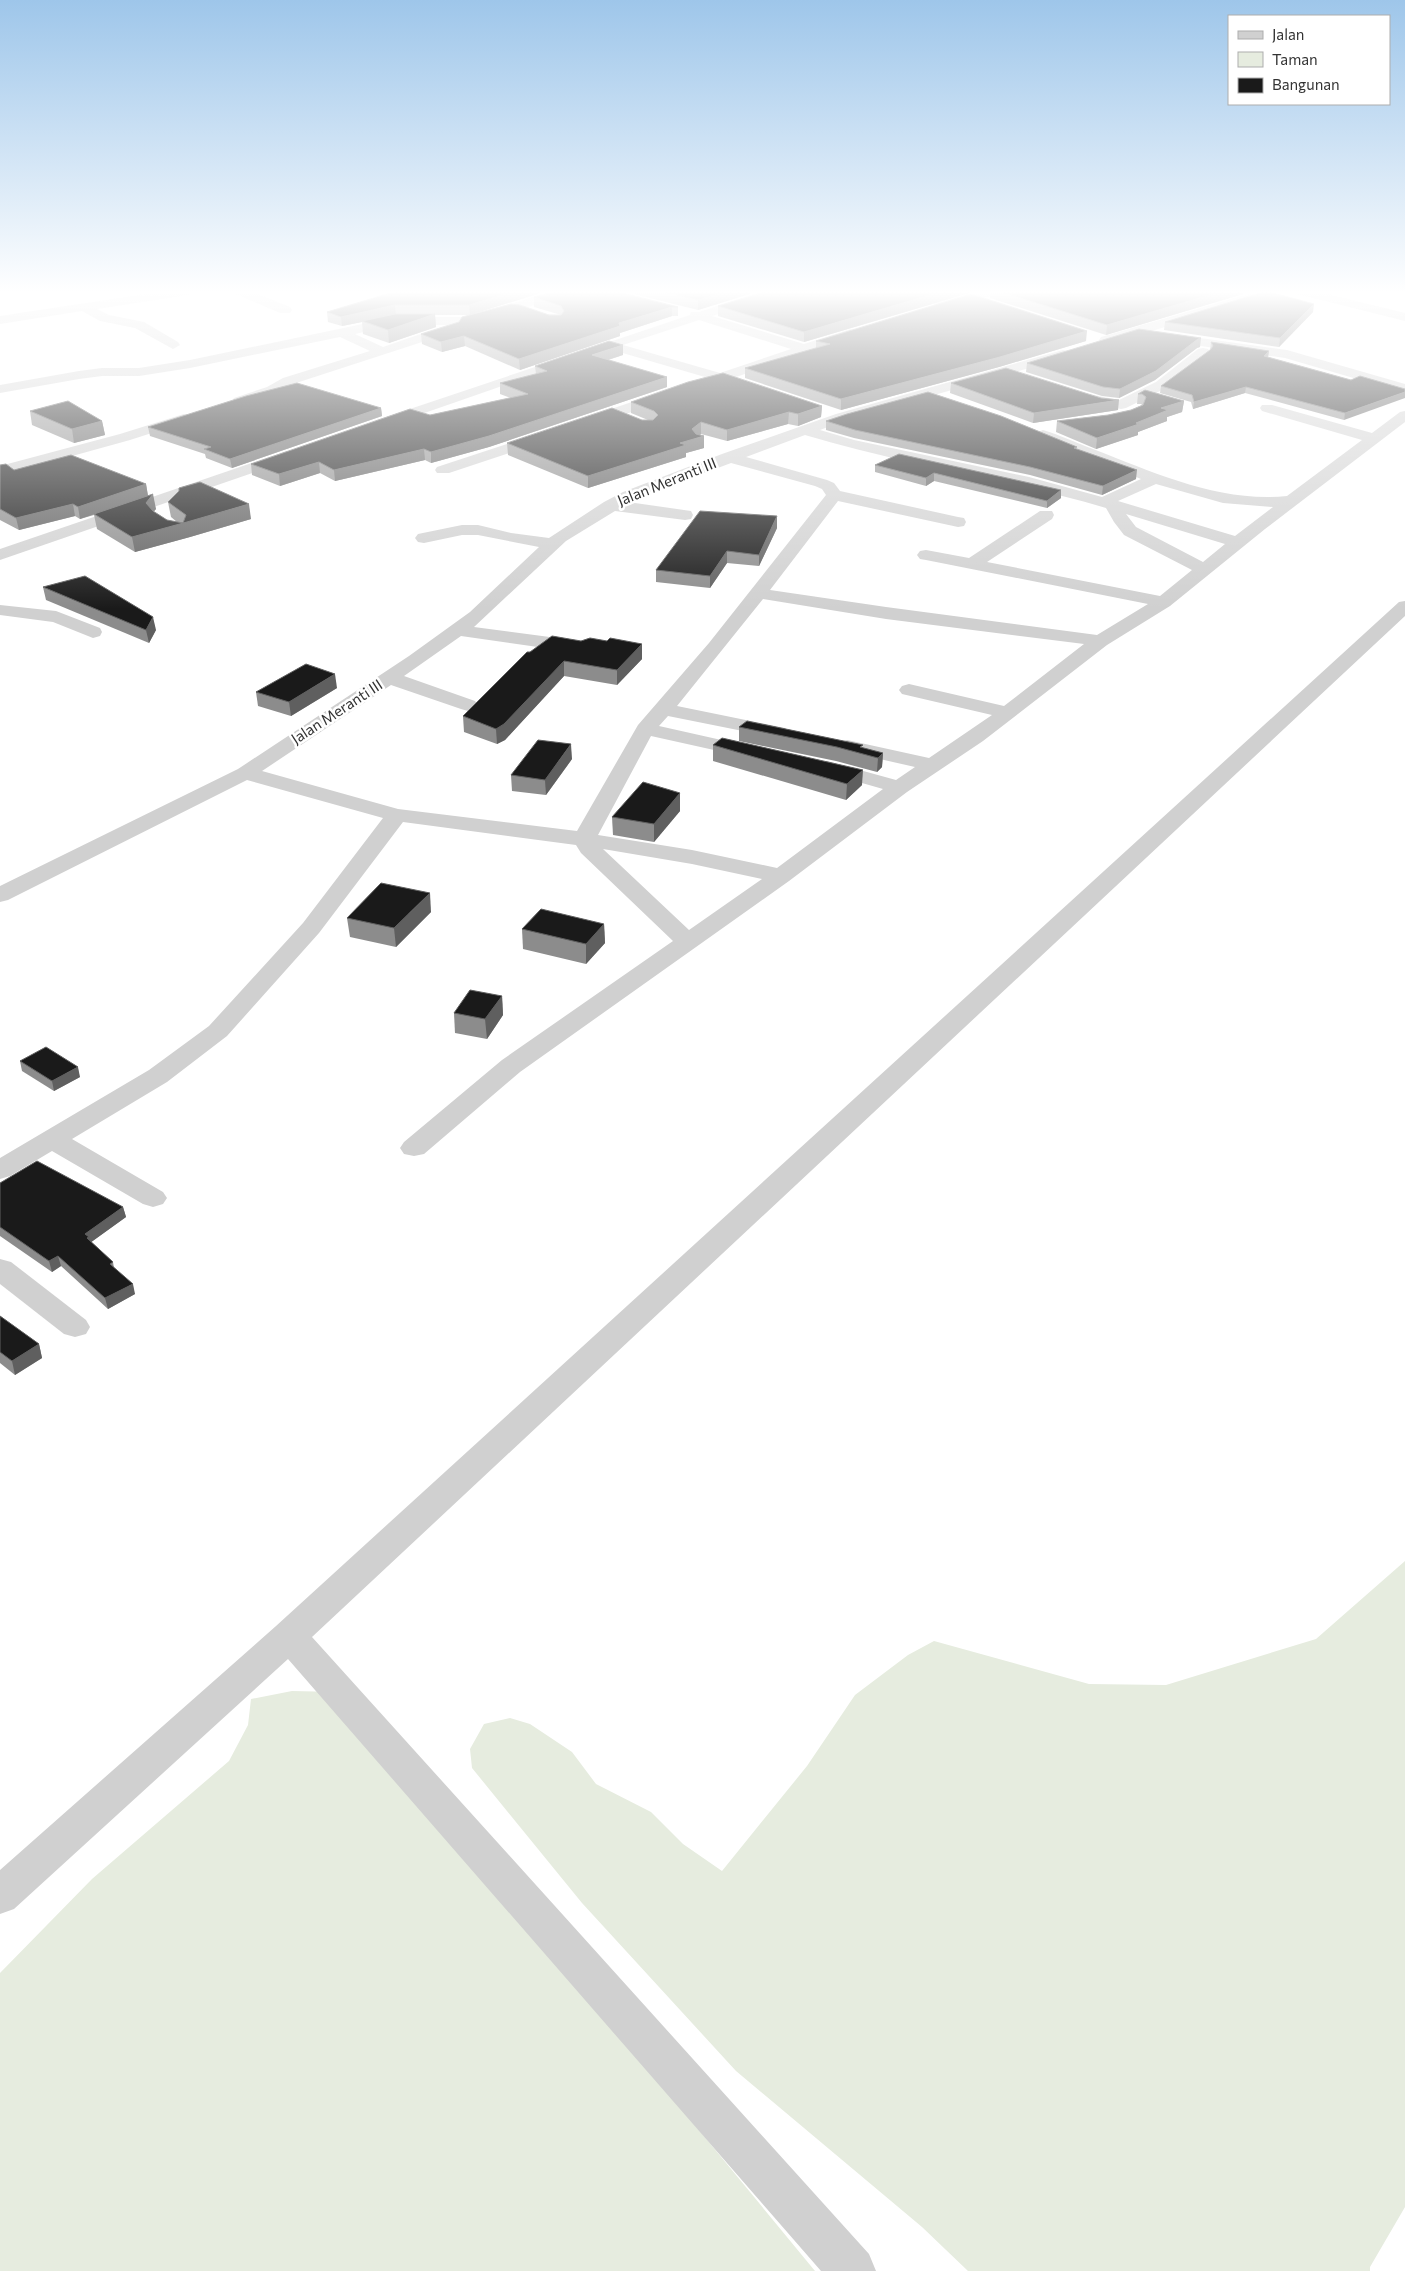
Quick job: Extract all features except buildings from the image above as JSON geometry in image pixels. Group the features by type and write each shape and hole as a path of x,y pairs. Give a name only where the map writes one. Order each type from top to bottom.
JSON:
{"street":[{"path":"221,406 250,397"},
{"path":"370,428 459,397"},
{"path":"575,426 661,397"},
{"name":"Jalan Meranti III","path":"0,894 245,773 390,678 458,630 477,616 553,544 629,495 730,452 807,431 841,417 914,397"},
{"path":"940,397 954,402"},
{"path":"1084,397 1120,412 1138,397"},
{"path":"1152,397 1159,399"},
{"path":"378,408 404,416"},
{"path":"1267,408 1373,438"},
{"path":"822,410 841,417"},
{"path":"0,471 125,437 203,412"},
{"path":"613,413 630,420"},
{"path":"414,1148 511,1066 781,876 899,787 1009,712 1100,641 1164,602 1237,542 1405,415"},
{"path":"1063,426 1030,430 1156,479 1194,491 1254,502 1274,503 1293,500"},
{"path":"108,428 125,437"},
{"path":"807,431 851,444 1029,482 1237,542"},
{"path":"443,470 556,432"},
{"path":"28,462 34,456 65,442"},
{"path":"730,452 828,486 834,495 958,522"},
{"path":"0,555 298,453"},
{"path":"1108,504 1156,479"},
{"path":"1133,490 1205,510"},
{"path":"584,839 645,729 698,671 834,495"},
{"path":"158,518 172,504 164,498"},
{"path":"1108,504 1130,531 1205,570"},
{"path":"610,506 684,515"},
{"path":"972,564 1046,514"},
{"path":"1241,520 1259,525"},
{"path":"424,538 462,530 478,530 511,538 553,544"},
{"path":"926,555 1164,602"},
{"path":"758,593 886,613 1100,641"},
{"path":"0,1896 289,1636 1405,606"},
{"path":"0,610 56,617 93,632"},
{"path":"458,630 582,648"},
{"path":"390,678 468,705"},
{"path":"909,690 1009,712"},
{"path":"664,709 797,736"},
{"path":"645,729 768,756"},
{"path":"826,742 932,765"},
{"path":"807,764 836,769 899,787"},
{"path":"245,773 397,814 584,839 692,857 781,876"},
{"path":"4,1162 52,1139 158,1076 218,1031 311,928 397,814"},
{"path":"584,839 589,848 687,941"},
{"path":"52,1139 153,1198"},
{"path":"0,1269 75,1327"},
{"path":"289,1636 852,2271"},
{"path":"338,1692 858,2271"}],"green space":[{"path":"1405,1561 1405,2207 1370,2267 1370,2271 968,2271 922,2227 736,2071 582,1903 472,1768 470,1749 484,1724 510,1718 530,1724 572,1752 596,1784 651,1812 683,1844 722,1871 807,1766 855,1695 908,1655 934,1641 1089,1684 1166,1685 1316,1639"},
{"path":"292,1691 338,1692 815,2271 0,2271 0,1973 92,1879 229,1761 248,1725 251,1699"}]}
